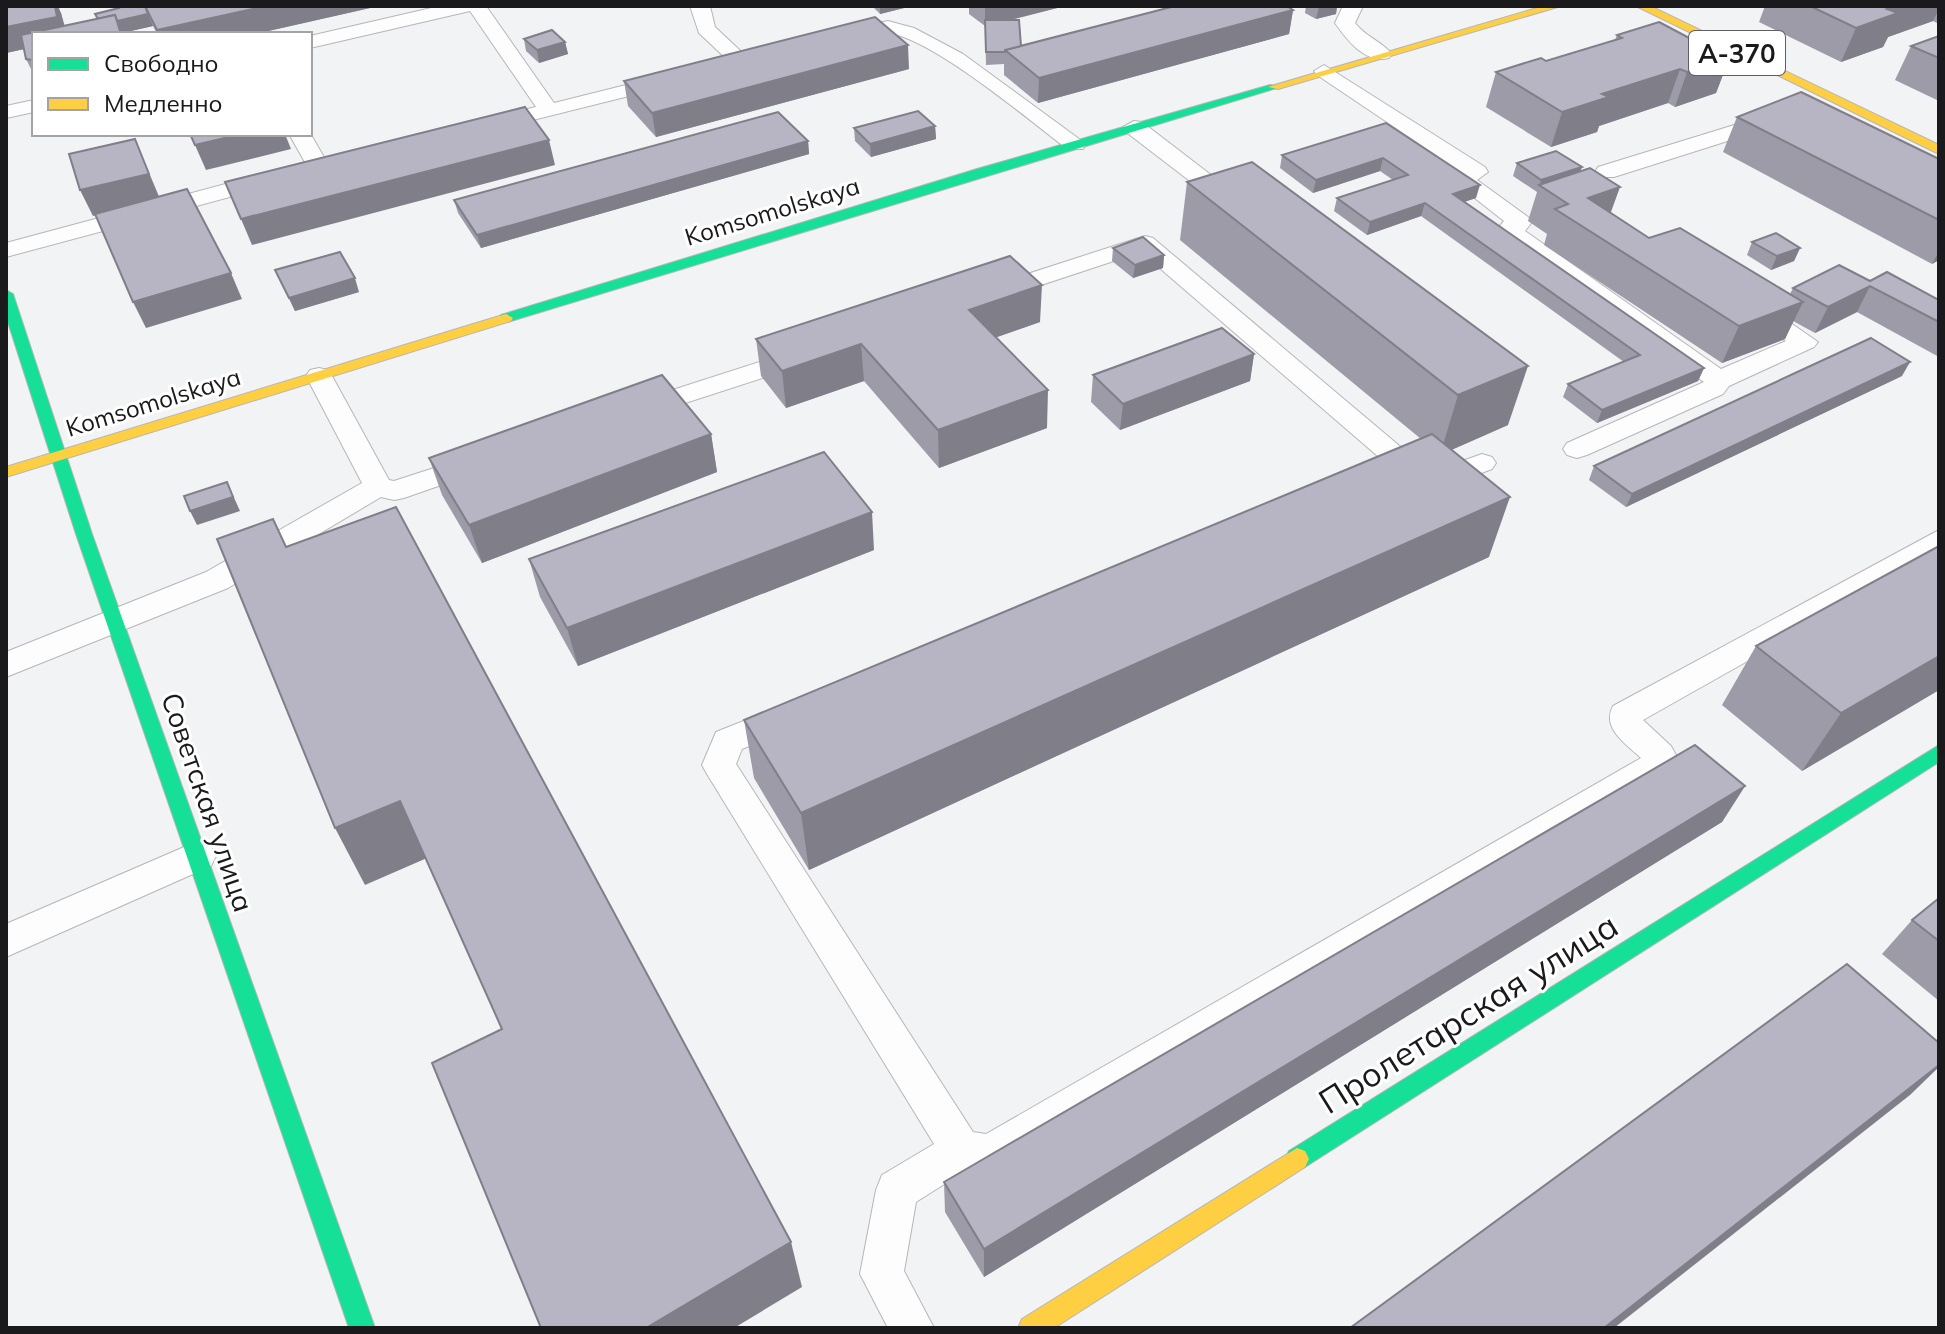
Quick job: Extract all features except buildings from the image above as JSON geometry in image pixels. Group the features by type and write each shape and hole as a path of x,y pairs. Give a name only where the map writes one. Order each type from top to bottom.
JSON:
{"main road":[{"name":"Komsomolskaya","path":"6,472 1075,144 1556,6"},
{"name":"А-370","path":"1641,6 1939,150"},
{"name":"Советская улица","path":"6,294 114,619 362,1328"},
{"name":"Пролетарская улица","path":"1031,1328 1939,752"}],"lane":[{"path":"312,42 465,6"},
{"path":"476,6 549,111"},
{"path":"700,6 706,29 748,60 711,70"},
{"path":"1353,6 1345,23 1358,41 1382,54"},
{"path":"825,41 888,26 931,44 983,76 1075,144"},
{"path":"983,76 1013,68"},
{"path":"1324,71 1477,172 1460,178 1520,222 1511,227 1515,235 1719,380"},
{"path":"472,129 682,77"},
{"path":"1606,172 1834,100"},
{"path":"6,112 32,106"},
{"path":"1134,127 1243,211 1258,210"},
{"path":"6,250 311,168 301,136"},
{"path":"967,302 1145,243 1405,465 1414,467 1434,482 1482,463"},
{"path":"1577,449 1714,388 1719,380 1805,342 1732,295"},
{"path":"620,416 831,347"},
{"path":"319,376 378,486 394,491 500,456"},
{"path":"1368,477 1405,465"},
{"path":"6,665 217,580 378,486"},
{"path":"912,1328 882,1274 897,1190 961,1151 990,1154 1657,765 1659,755 1627,725 1625,715 1939,540"},
{"path":"815,705 728,741 719,765 961,1151"},
{"path":"6,941 198,856"}],"traffic: fast":[{"path":"506,318 981,172 1274,87"},
{"path":"6,294 84,534 362,1328"},
{"path":"1297,1159 1939,752"}],"traffic: slow":[{"path":"1274,87 1556,6"},
{"path":"1641,6 1939,150"},
{"path":"6,472 506,318"},
{"path":"1031,1328 1297,1159"}]}
